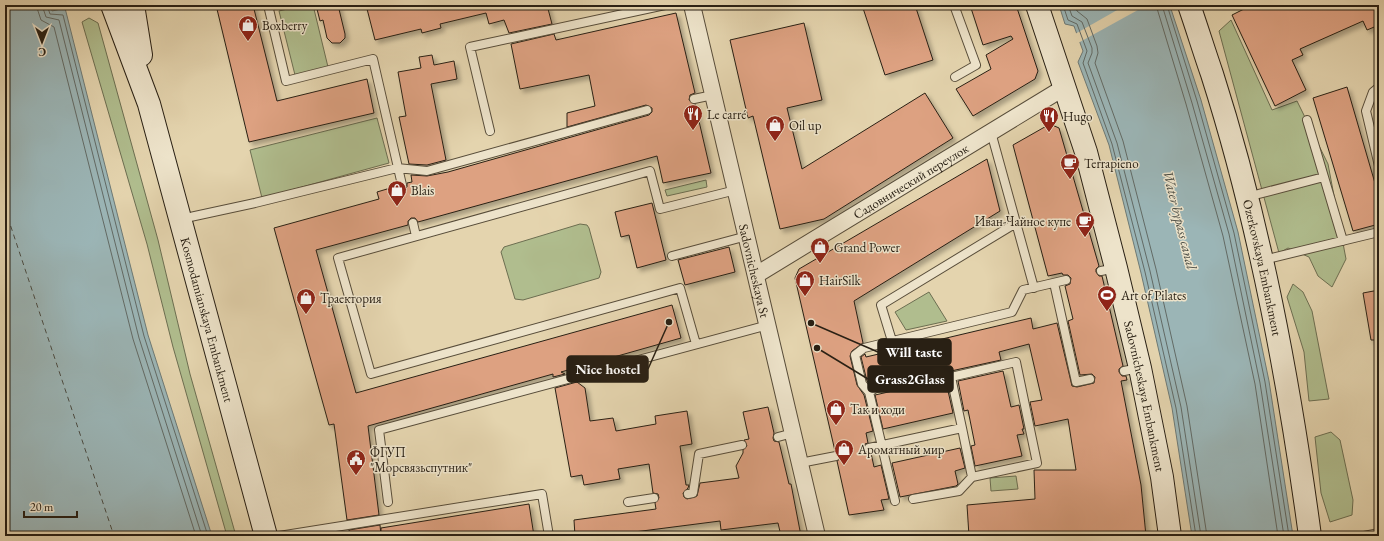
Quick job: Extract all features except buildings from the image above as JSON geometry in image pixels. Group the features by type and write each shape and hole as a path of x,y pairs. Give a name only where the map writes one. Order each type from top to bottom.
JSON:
{"street":[{"name":"Kosmodamianskaya Embankment","path":"112,5 149,104 266,536"},
{"name":"Kosmodamianskaya Embankment","path":"133,5 149,104"},
{"name":"Sadovnicheskaya St","path":"692,5 768,324 786,435 800,463 817,536"},
{"name":"Sadovnicheskaya Embankment","path":"1037,5 1086,152 1108,270 1132,369 1162,477 1170,536"},
{"name":"Ozerkovskaya Embankment","path":"1191,6 1221,102 1247,197 1262,260 1281,348 1293,414 1310,536"},
{"name":"Садовнический переулок","path":"756,275 1065,87"}],"lane":[{"path":"268,5 286,80 373,60 402,185"},
{"path":"490,131 470,47 665,5"},
{"path":"954,5 976,65 955,77"},
{"path":"1379,88 1373,92 1366,111 1379,166"},
{"path":"694,99 713,95"},
{"path":"180,219 255,203 397,168 427,171 646,110"},
{"path":"1307,120 1343,241"},
{"path":"991,132 1034,288"},
{"path":"696,344 680,288 371,374 338,258 650,171 660,210 736,190"},
{"path":"1247,197 1324,177"},
{"path":"413,223 416,236"},
{"path":"892,341 881,305 1016,223"},
{"path":"1262,260 1379,232"},
{"path":"672,256 747,236"},
{"path":"895,501 869,392 862,384 855,355 864,348 1012,312 1023,290 1066,280"},
{"path":"1054,283 1076,382 1090,379"},
{"path":"388,502 379,430 768,324"},
{"path":"869,392 876,388 937,375 951,377 1016,362 1037,463 972,477 959,491 913,500"},
{"path":"951,377 972,477"},
{"path":"869,448 962,428"},
{"path":"688,494 693,493 699,454 742,445"},
{"path":"800,463 836,456"},
{"path":"279,536 542,494 549,536"},
{"path":"628,502 654,498"},
{"path":"1364,536 1379,533"}],"green space":[{"path":"303,5 313,5 328,67 295,75 279,11"},
{"path":"89,18 98,23 158,240 190,374 236,536 227,536 173,347 147,244 82,22"},
{"path":"1231,20 1272,110 1297,101 1328,164 1346,259 1332,287 1318,276 1309,257 1288,248 1279,253 1219,31"},
{"path":"377,118 389,163 262,198 250,150"},
{"path":"706,180 707,187 667,196 665,190"},
{"path":"580,224 587,225 589,228 601,272 599,278 523,300 515,299 501,252 504,247"},
{"path":"1293,284 1303,292 1312,311 1329,399 1309,401 1304,352 1287,297"},
{"path":"929,292 947,321 906,330 895,312"},
{"path":"1331,432 1340,440 1353,500 1352,515 1330,522 1321,493 1315,437"},
{"path":"1016,476 1018,489 991,491 990,478"}],"water":[{"path":"5,5 51,5 52,11 65,8 148,335 212,536 5,536"},
{"name":"Water bypass canal","path":"1059,5 1170,6 1201,100 1238,232 1269,381 1293,536 1192,536 1172,408 1141,273 1109,145 1078,62 1083,51 1074,26 1065,24"}],"pier":[{"path":"1126,5 1147,5 1078,43 1075,34"}],"ferry route":[{"path":"5,209 114,536"}],"place":[{"name":"Boxberry","path":"248,42"},
{"name":"Le carré","path":"693,131"},
{"name":"Hugo","path":"1049,133"},
{"name":"Oil up","path":"775,142"},
{"name":"Terrapieno","path":"1070,180"},
{"name":"Blais","path":"397,207"},
{"name":"Иван-Чайное купе","path":"1085,238"},
{"name":"Grand Power","path":"820,264"},
{"name":"HairSilk","path":"805,297"},
{"name":"Art of Pilates","path":"1107,312"},
{"name":"Траектория","path":"306,315"},
{"name":"Nice hostel","path":"669,322"},
{"name":"Will taste","path":"811,323"},
{"name":"Grass2Glass","path":"817,348"},
{"name":"Так и ходи","path":"836,426"},
{"name":"Ароматный мир","path":"844,466"},
{"name":"ФГУП \"Морсвязьспутник\"","path":"356,476"}]}
